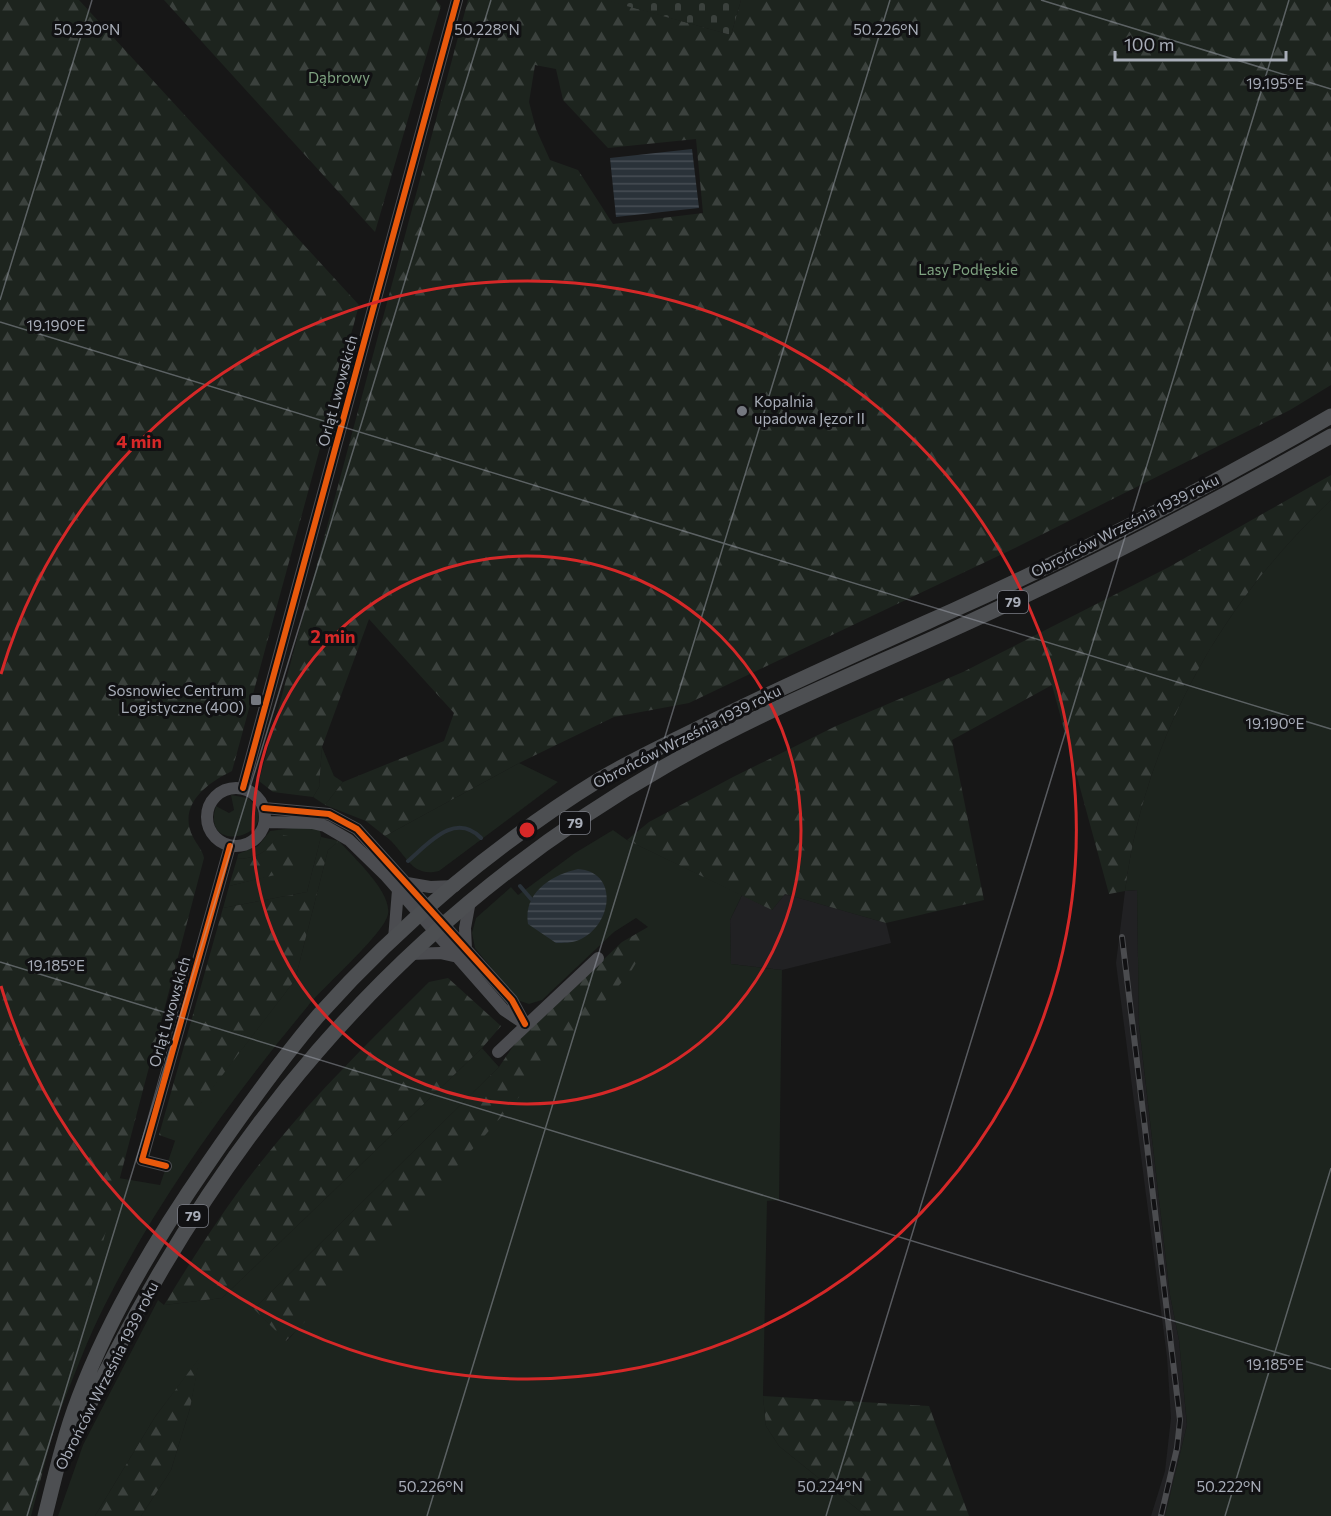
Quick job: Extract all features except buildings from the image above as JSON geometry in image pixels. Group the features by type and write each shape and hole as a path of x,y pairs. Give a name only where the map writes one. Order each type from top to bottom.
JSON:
{"main road":[{"name":"Obrońców Września 1939 roku","path":"56,1478 70,1422 95,1358 130,1289 177,1209 231,1131 305,1032 394,939 455,886 541,819 623,767 766,694 998,590 1100,540 1331,416"},
{"name":"Obrońców Września 1939 roku","path":"56,1478 79,1426 144,1298 210,1190 290,1082 352,1012 410,954 470,901 585,816 687,754 770,712 965,624 1108,556 1331,436"},
{"name":"79","path":"45,1516 56,1478"}],"street":[{"name":"Orląt Lwowskich","path":"243,788 457,0"},
{"path":"243,788 256,795 264,808 265,822 262,831 248,843 230,846 216,838 211,832 207,810 210,802 221,791 243,788"},
{"path":"264,808 315,811 345,821 371,842 403,887 394,939"},
{"path":"265,822 312,823 339,832 403,887 462,953 512,1000 525,1024"},
{"name":"Orląt Lwowskich","path":"166,1166 142,1160 230,846"},
{"path":"403,887 455,886"},
{"path":"462,953 470,901"},
{"path":"410,954 462,953"},
{"path":"498,1052 525,1024 598,958"}],"shaded area":[{"path":"692,149 699,208 616,217 610,158"},
{"path":"578,869 591,872 601,879 607,900 604,912 599,923 590,933 576,941 556,943 528,924 530,903 541,887 549,881"},
{"path":"1137,890 1139,1025 1170,1295 1179,1340 1187,1425 1165,1516 1151,1516 1165,1471 1171,1418 1167,1357 1116,963 1125,891"},
{"path":"785,894 886,923 891,943 782,970 731,964 730,920 742,895 772,910"}],"green space":[{"path":"0,0 79,0 359,305 232,771 213,782 197,796 189,815 193,837 204,858 31,1516 0,1516"},
{"name":"Dąbrowy","path":"164,0 436,0 441,6 375,232"},
{"name":"Lasy Podłęskie","path":"468,0 607,0 731,35 741,0 1331,0 1331,385 1290,410 1015,548 689,703 614,717 519,763 385,836 366,821 325,805 343,782 444,741 454,713 369,619 322,747 319,787 313,797 273,792 259,781","holes":["535,65 556,69 563,100 608,148 696,139 703,213 613,224 578,170 550,160 536,129 529,102"]},
{"path":"605,0 741,0 731,35"},
{"path":"1331,475 1331,500 1291,540 1255,583 1222,629 1194,678 1170,728 1150,781 1135,835 1125,891 1109,894 1052,685 952,740 984,900 886,923 785,894 772,910 627,840 649,822 733,777 836,726 963,672 1169,567"},
{"path":"1331,500 1331,1516 1165,1516 1187,1425 1179,1340 1170,1295 1139,1025 1137,890 1125,891 1135,835 1150,781 1170,728 1194,678 1222,629 1255,583 1291,540"},
{"path":"322,747 334,776 343,782 325,805 313,797 319,787"},
{"path":"519,763 558,782 439,871 421,871 414,867 385,836"},
{"path":"231,795 248,798 258,811 258,822 251,830 241,835 229,836 220,832 214,822 216,806 229,813 234,810"},
{"path":"299,827 320,830 321,837 307,892 223,908 229,886 292,870 280,834 262,853 237,859 238,854 258,846 270,831"},
{"path":"613,830 627,840 742,895 730,920 731,964 782,970 779,1200 767,1201 763,1396 766,1426 779,1446 866,1516 141,1516 171,1470 190,1408 199,1359 155,1417 95,1516 58,1516 83,1445 158,1300 164,1305 222,1298 482,1048 499,1067 254,1309 287,1341 648,927 636,918 614,932 542,1000 529,1004 517,1000 475,948 472,933 476,918 511,887 518,895 575,853"},
{"path":"279,834 302,839 292,871 229,886 237,859 262,853"},
{"path":"321,837 339,841 328,850 295,980 179,1132 176,1141 159,1135 223,908 307,892"},
{"path":"339,841 371,876 384,896 388,905 388,914 384,923 316,997 249,1079 167,1196 119,1277 98,1319 55,1424 119,1178 160,1185 178,1132 295,980 328,850"},
{"path":"648,927 643,951 630,973 461,1162 286,1341 254,1309 499,1067 516,1042 622,942"},
{"path":"448,978 501,1026 482,1048 222,1298 164,1305 235,1196 280,1138 342,1069 429,982"},
{"path":"200,1357 190,1408 171,1470 141,1516 95,1516 155,1417"},
{"path":"763,1396 929,1406 969,1516 866,1516 779,1446 766,1426"}],"waterway":[{"path":"408,861 433,839 452,829 461,828 471,831 481,838"},
{"path":"520,886 531,899"}],"railway":[{"path":"1122,937 1180,1420 1177,1448 1161,1516"}],"cycle path":[{"path":"243,788 457,0"},
{"path":"264,808 329,814 357,829 512,1000 525,1024"},
{"path":"166,1166 142,1160 230,846"}],"place":[{"name":"Kopalnia upadowa Jęzor II","path":"742,411"},
{"name":"Sosnowiec Centrum Logistyczne (400)","path":"256,700"}]}
